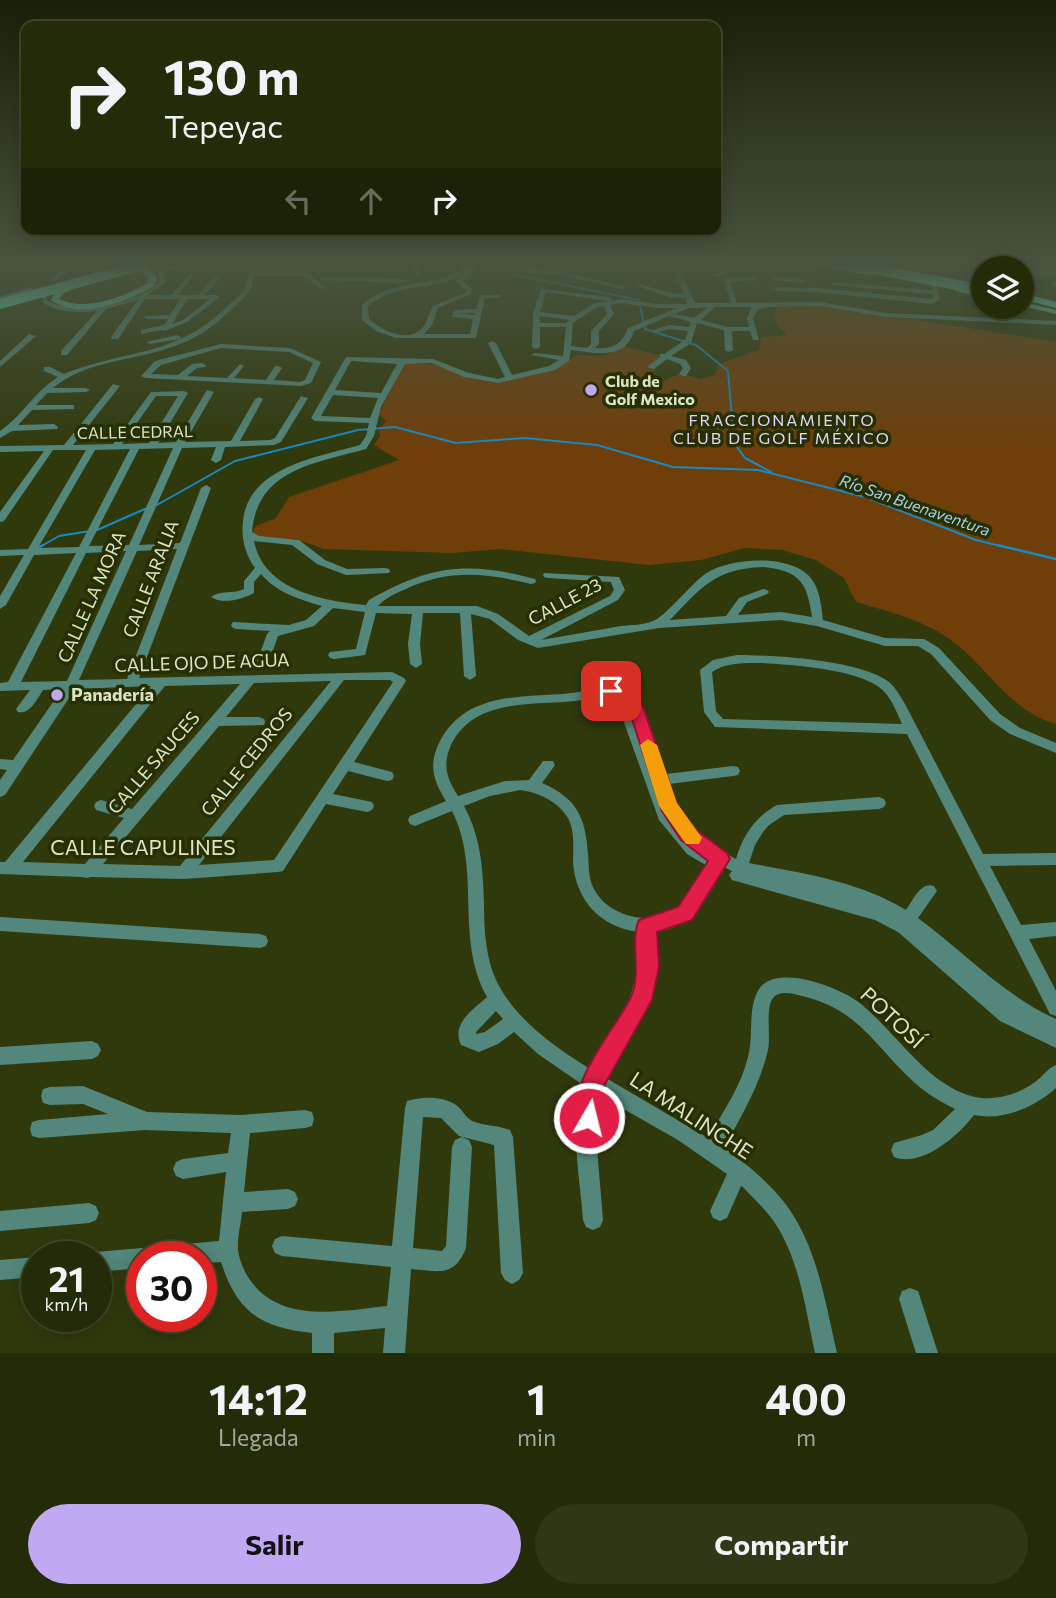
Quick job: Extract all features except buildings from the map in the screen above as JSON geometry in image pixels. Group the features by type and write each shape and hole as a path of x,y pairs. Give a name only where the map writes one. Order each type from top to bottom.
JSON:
{"street":[{"path":"64,353 86,328"},
{"path":"115,337 121,328"},
{"path":"144,332 163,328"},
{"path":"0,435 12,428 46,391 64,377 125,359 198,333 204,328"},
{"path":"375,328 389,334 409,336 473,335"},
{"path":"409,336 427,328"},
{"path":"427,328 435,333 473,335"},
{"path":"473,335 475,328"},
{"path":"536,328 536,351 566,359"},
{"path":"371,428 315,418 349,359 433,361 479,378 510,379 552,368 566,359 571,328"},
{"path":"590,349 598,328"},
{"path":"569,348 609,352 628,339 634,328"},
{"path":"655,331 665,328"},
{"path":"651,367 663,356 687,342 692,328"},
{"path":"720,328 752,329 756,338"},
{"path":"996,328 1005,330"},
{"path":"727,329 729,350"},
{"path":"150,342 198,333"},
{"path":"1,366 17,348 33,336"},
{"path":"492,342 510,379"},
{"path":"125,359 158,363 221,346 290,349 317,362 308,381 301,384 145,376 158,363"},
{"path":"663,356 683,362 687,368 683,374"},
{"path":"402,362 363,446 281,474 268,484 255,501 247,534 247,549 260,569 283,588 330,604 369,609 465,610 494,614 529,642 549,644 659,624 781,617 818,622 872,639 912,640 928,646 995,717 1015,731 1056,748"},
{"path":"181,377 195,366 202,365"},
{"path":"229,380 240,366"},
{"path":"62,368 47,369 64,377"},
{"path":"269,382 278,368"},
{"path":"67,447 116,386"},
{"path":"46,391 86,390"},
{"name":"CALLE LA MORA","path":"0,791 71,685 179,445 210,392"},
{"path":"330,392 384,396"},
{"path":"116,446 154,394 184,393 152,445"},
{"name":"CALLE CEDRAL","path":"1,451 271,443 278,440 304,398"},
{"path":"234,443 259,399"},
{"path":"31,408 71,407"},
{"path":"12,428 54,426"},
{"path":"216,460 222,444"},
{"path":"6,687 83,550 135,446"},
{"path":"0,605 92,447"},
{"path":"0,519 50,448"},
{"name":"CALLE ARALIA","path":"131,684 206,488"},
{"path":"247,534 257,539 299,544 318,561 345,572 385,570"},
{"path":"0,553 184,546"},
{"path":"659,624 711,575 733,567 762,564 786,568 805,578 810,584 818,622"},
{"path":"217,597 239,596 250,591 249,582 260,569"},
{"path":"334,656 361,652 369,609 373,602 443,570 488,570 531,581"},
{"name":"CALLE 23","path":"529,642 614,598 620,590 615,579 548,575"},
{"path":"729,620 743,600 764,592"},
{"path":"237,625 285,628 310,624 330,604"},
{"path":"416,664 414,644 418,610"},
{"path":"465,610 470,676"},
{"path":"263,663 274,634 285,628"},
{"path":"911,729 720,724 710,712 706,670 721,660 825,664 847,669 886,686 911,729 1056,1008"},
{"path":"241,663 281,663"},
{"name":"CALLE CEDROS","path":"184,873 341,676"},
{"name":"CALLE OJO DE AGUA","path":"6,687 392,676 400,681 400,685 346,765"},
{"name":"CALLE SAUCES","path":"87,872 251,679"},
{"path":"4,868 160,683"},
{"path":"22,709 39,687"},
{"name":"LA MALINCHE","path":"655,781 626,711 613,702 586,695 492,703 460,723 448,738 439,768 444,786 457,805 472,846 474,930 478,952 497,999 515,1021 542,1045 594,1081 711,1152 738,1171 778,1210 793,1237 807,1274 826,1353"},
{"path":"216,721 259,722"},
{"path":"0,764 17,766"},
{"path":"367,806 324,798 346,765 387,776"},
{"path":"532,786 548,765"},
{"path":"733,771 655,781 657,803 673,830 692,850 740,872 880,914 904,927 1006,1015 1056,1039"},
{"path":"415,820 495,789 532,786 557,799 575,819 581,872 593,901 613,916 646,926 685,914 719,862"},
{"name":"CALLE CAPULINES","path":"4,868 184,873 271,867 283,860 324,798"},
{"path":"740,872 758,823 769,815 782,809 879,803"},
{"path":"101,806 134,815"},
{"path":"978,860 1056,859"},
{"path":"740,872 852,894 883,904 908,919 1008,1004 1056,1028"},
{"path":"908,919 929,891"},
{"path":"0,925 260,941"},
{"path":"593,1220 587,1137 594,1081 641,1000 649,967 646,926"},
{"path":"1016,933 1056,929"},
{"name":"POTOSÍ","path":"711,1152 744,1090 760,1046 762,1001 767,991 776,986 789,984 822,992 848,1005 919,1075 968,1108"},
{"path":"497,999 467,1028 467,1039 473,1044 481,1044 515,1021"},
{"path":"0,1056 92,1050"},
{"path":"901,1150 937,1140 953,1128 968,1108 990,1109 1012,1104 1032,1095 1056,1074"},
{"path":"50,1096 83,1094 145,1121"},
{"path":"394,1353 414,1108 440,1107 453,1112 466,1129 503,1137 512,1273"},
{"path":"39,1129 145,1121 241,1124 305,1119"},
{"path":"241,1124 228,1251 233,1274 247,1299 272,1317 323,1323 396,1316"},
{"path":"282,1246 442,1261 451,1257 456,1248 462,1147"},
{"path":"183,1169 237,1161"},
{"path":"720,1210 738,1171"},
{"path":"233,1203 288,1199"},
{"path":"0,1221 89,1213"},
{"path":"217,1252 228,1251"},
{"path":"0,1270 21,1268"},
{"path":"910,1299 927,1353"},
{"path":"323,1323 323,1353"}],"shaded area":[{"path":"781,328 969,328 1056,342 1056,724 1040,718 1012,699 964,651 940,633 905,617 856,602 844,578 816,560 782,550 745,548 701,560 648,565 500,549 453,553 324,549 296,539 269,540 251,534 256,526 276,518 289,497 399,460 374,445 380,436 379,430 386,421 379,414 404,363 448,365 468,378 495,383 551,370 578,355 605,356 623,346 661,356 652,363 656,365 654,375 648,380 655,385 681,373 700,379 715,375 719,364 759,350 761,337 787,335"}],"waterway":[{"path":"645,328 696,345 728,371 734,443 745,458 771,472"},
{"name":"Río San Buenaventura","path":"155,506 235,461 358,430 395,427 456,443 525,438 597,445 673,467 758,470 865,497 976,540 1004,547"},
{"name":"Río San Buenaventura","path":"97,530 145,509"},
{"name":"Río San Buenaventura","path":"40,547 59,536 90,531"},
{"name":"Río San Buenaventura","path":"38,548 43,545"},
{"name":"Río San Buenaventura","path":"997,545 1056,559"}],"slow traffic":[{"path":"648,745 669,806 677,821 693,838"}],"place":[{"name":"Club de Golf Mexico","path":"591,390"},
{"name":"Panadería","path":"57,695"}],"district":[{"name":"FRACCIONAMIENTO CLUB DE GOLF MÉXICO","path":"782,429"}],"route":[{"path":"589,1118 594,1081 628,1027 641,1000 649,967 646,926 685,914 720,859 688,835 677,821 669,806 636,708 626,695 611,691"}]}
